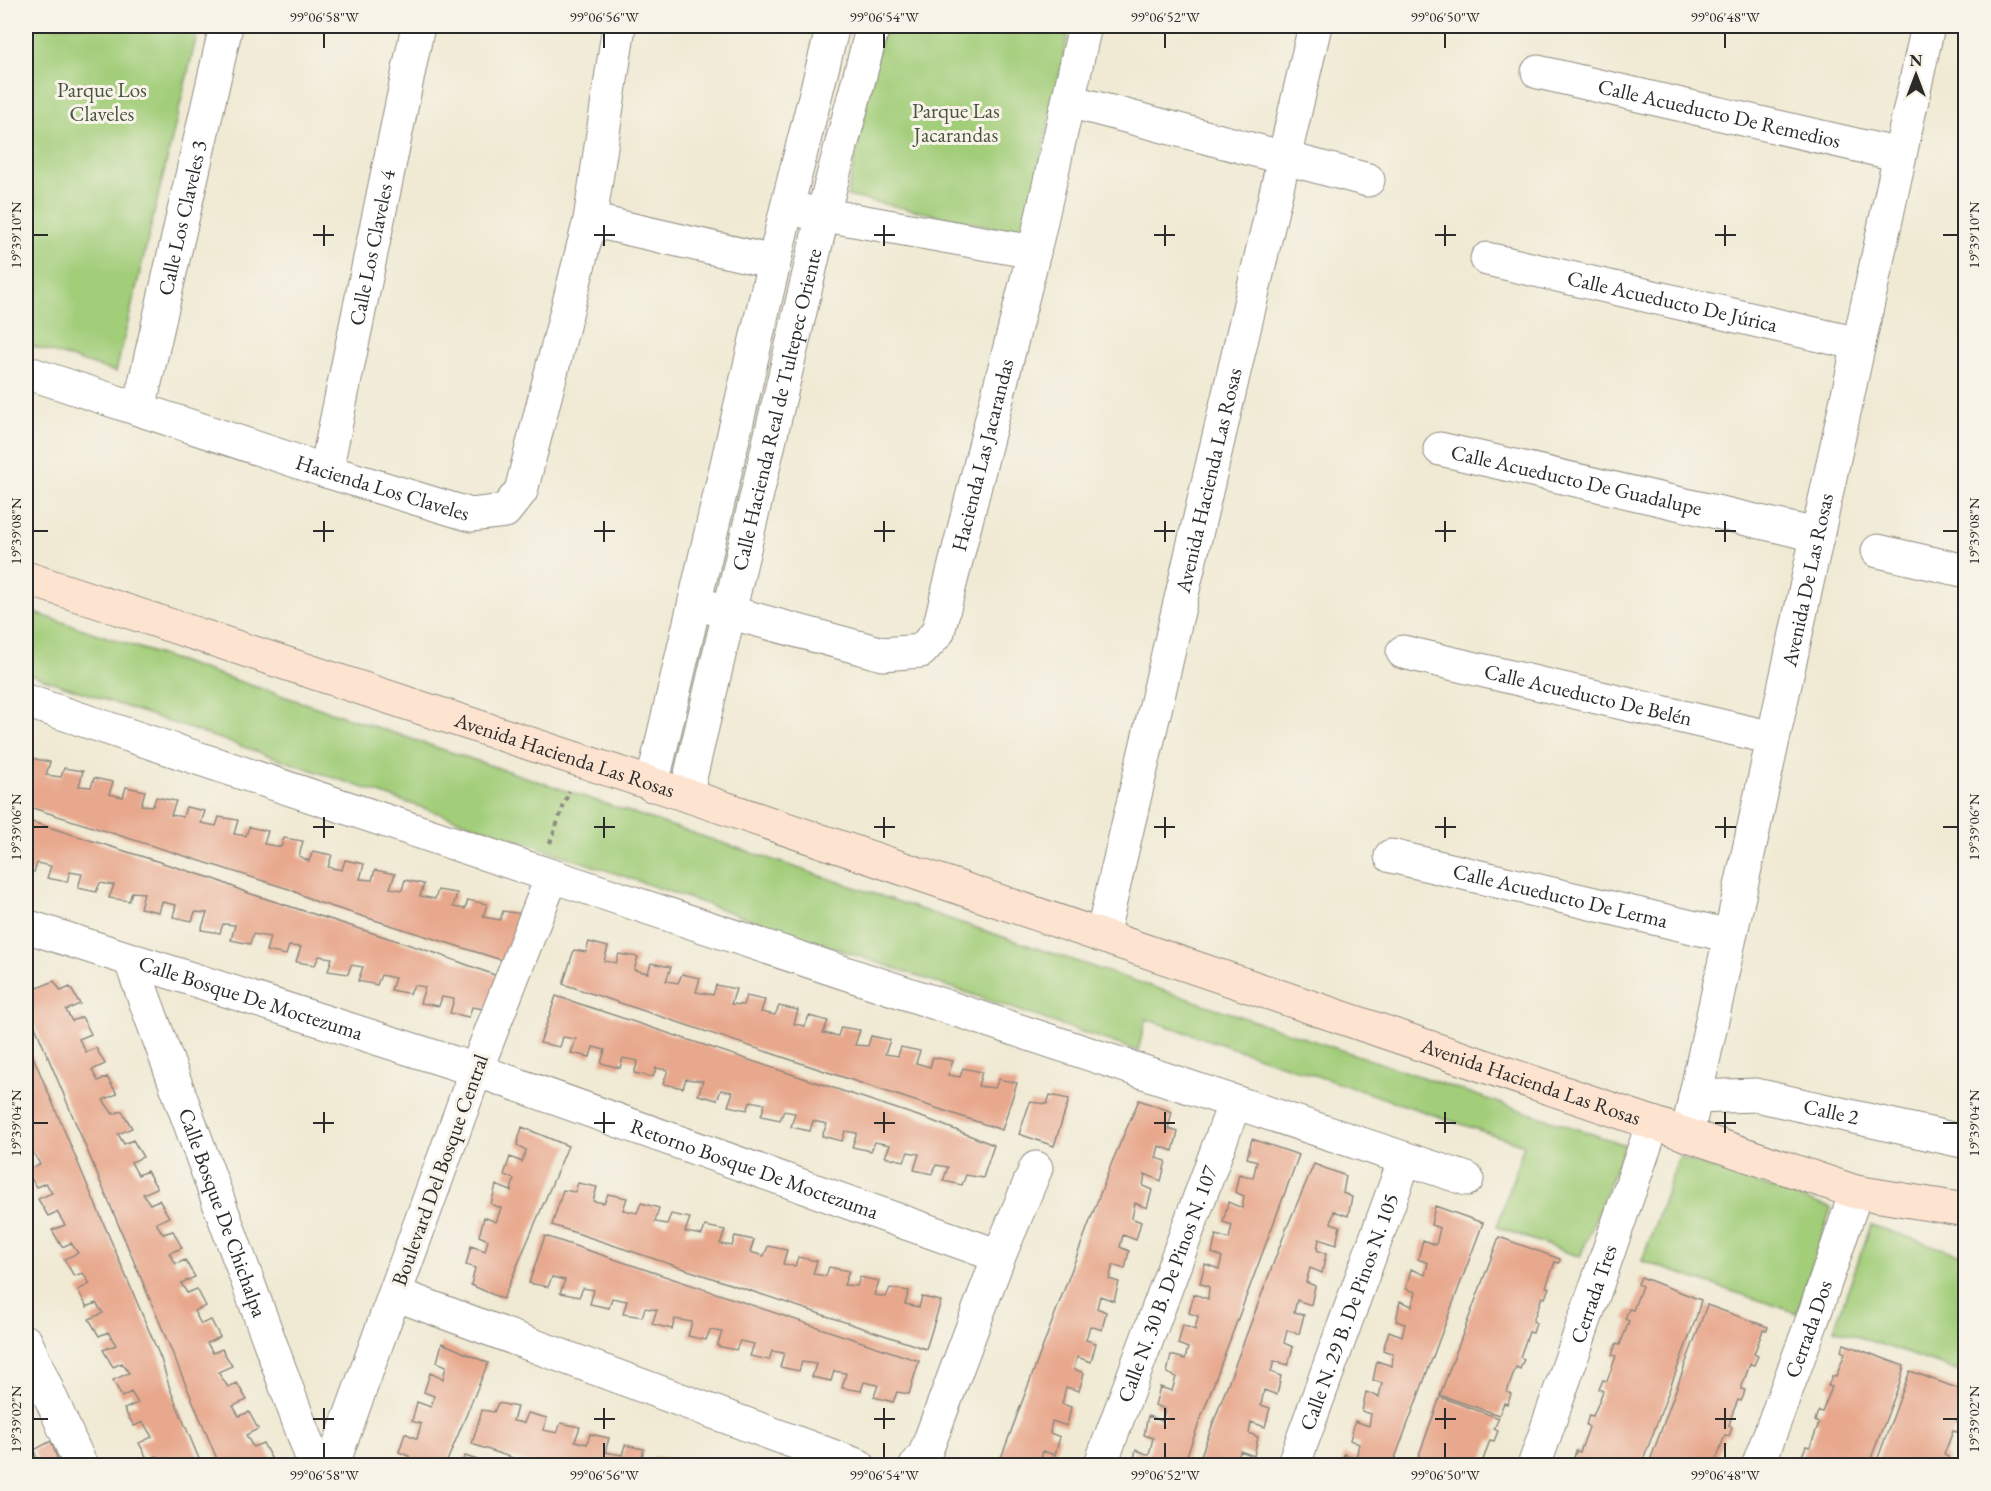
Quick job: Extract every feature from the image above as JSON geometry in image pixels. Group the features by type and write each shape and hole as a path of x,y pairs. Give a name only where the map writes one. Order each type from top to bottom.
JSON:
{"main road":[{"name":"Avenida Hacienda Las Rosas","path":"26,578 686,795 1856,1192 1965,1210"}],"street":[{"name":"Calle Los Claveles 3","path":"139,409 226,26"},
{"name":"Calle Los Claveles 4","path":"326,471 418,26"},
{"name":"Hacienda Los Claveles","path":"26,372 326,471 471,515 505,511 521,491 590,220 619,26"},
{"path":"652,785 787,207 833,26"},
{"name":"Calle Hacienda Real de Tultepec Oriente","path":"686,795 823,214 873,26"},
{"name":"Hacienda Las Jacarandas","path":"695,603 884,654 921,651 938,633 1034,252 1084,26"},
{"name":"Avenida Hacienda Las Rosas","path":"1102,936 1315,26"},
{"name":"Avenida De Las Rosas","path":"1687,1135 1928,26"},
{"name":"Calle Acueducto De Remedios","path":"1538,72 1900,155"},
{"path":"1069,101 1368,180"},
{"path":"787,207 1034,252"},
{"path":"590,220 774,262"},
{"name":"Calle Acueducto De Júrica","path":"1487,259 1859,344"},
{"name":"Calle Acueducto De Guadalupe","path":"1440,449 1817,534"},
{"path":"1878,551 1965,571"},
{"name":"Calle Acueducto De Belén","path":"1403,652 1773,738"},
{"path":"26,701 1467,1179"},
{"name":"Calle Acueducto De Lerma","path":"1391,856 1730,936"},
{"name":"Boulevard Del Bosque Central","path":"332,1466 546,874"},
{"name":"Calle Bosque De Moctezuma","path":"26,926 476,1070"},
{"name":"Calle Bosque De Chichalpa","path":"130,959 315,1466"},
{"name":"Retorno Bosque De Moctezuma","path":"476,1070 999,1256"},
{"name":"Calle 2","path":"1695,1097 1756,1095 1965,1142"},
{"name":"Calle N. 30 B. De Pinos N. 107","path":"1100,1466 1235,1102"},
{"name":"Cerrada Tres","path":"1534,1466 1653,1123"},
{"name":"Calle N. 29 B. De Pinos N. 105","path":"1293,1466 1405,1159"},
{"path":"916,1466 925,1454 999,1256 1036,1168"},
{"name":"Cerrada Dos","path":"1758,1466 1811,1324 1856,1192"},
{"path":"394,1294 859,1466"},
{"path":"26,1342 34,1384 81,1466"}],"path":[{"path":"546,874 580,760"}],"green space":[{"name":"Parque Los Claveles","path":"26,26 199,26 116,372 26,344"},
{"name":"Parque Las Jacarandas","path":"883,26 1070,26 1025,234 847,196"},
{"path":"26,610 1625,1145 1580,1257 1497,1227 1524,1145 1146,1019 1138,1051 26,673"},
{"path":"1679,1157 1831,1208 1797,1313 1642,1261"},
{"path":"1871,1225 1965,1256 1965,1373 1834,1329"}],"building":[{"path":"31,758 50,762 46,775 61,777 64,768 83,771 79,786 91,787 94,778 113,782 109,794 123,797 126,787 145,791 141,805 153,806 156,797 176,801 171,815 183,817 186,807 205,811 201,823 216,826 219,817 238,820 234,834 246,836 249,827 268,831 264,844 281,847 284,838 303,841 299,856 309,861 313,851 332,855 328,867 342,870 345,860 364,864 360,879 372,880 375,870 395,874 390,888 402,890 405,880 424,884 420,896 435,899 438,890 457,893 453,907 465,909 468,900 487,904 483,917 500,920 503,911 522,914 508,962 317,902 289,889 26,806 26,767 28,768"},
{"path":"26,820 217,880 245,892 435,953 500,977 489,1010 472,1007 469,1017 450,1013 454,999 442,997 439,1006 420,1003 425,987 414,985 410,994 391,990 395,978 381,975 377,985 358,981 363,967 351,965 348,974 328,971 332,958 319,956 315,965 296,962 301,947 289,946 286,955 266,951 270,937 253,934 250,944 231,940 235,925 223,924 220,933 201,930 207,913 195,912 192,921 173,917 176,905 162,902 159,912 140,908 144,893 132,892 129,901 109,898 114,885 100,883 96,892 78,888 82,874 70,872 67,882 47,878 51,866 37,863 34,872 26,871"},
{"path":"589,942 608,947 604,961 616,963 619,954 638,957 634,970 648,973 651,963 671,967 666,981 678,983 682,974 700,978 696,992 713,995 716,985 736,989 731,1004 743,1005 746,996 765,1000 761,1012 775,1015 779,1006 798,1010 794,1024 805,1026 809,1016 828,1021 823,1033 838,1036 841,1027 860,1030 855,1045 868,1046 871,1036 890,1040 885,1054 898,1056 901,1047 920,1051 916,1063 930,1067 933,1057 953,1061 948,1075 960,1077 963,1068 982,1072 978,1086 995,1088 999,1079 1017,1083 1002,1130 563,984 574,950 586,952"},
{"path":"54,981 61,991 70,987 80,1004 66,1010 72,1021 82,1017 91,1034 79,1039 86,1052 96,1048 105,1064 92,1070 98,1081 107,1077 117,1094 103,1100 113,1114 122,1111 132,1128 118,1134 124,1144 133,1140 143,1157 131,1162 138,1175 147,1171 157,1188 143,1194 150,1204 159,1200 169,1217 156,1223 163,1234 173,1231 182,1248 169,1253 176,1264 185,1260 195,1277 181,1283 187,1293 197,1289 206,1306 194,1311 201,1324 211,1320 220,1337 207,1343 213,1353 222,1349 232,1366 218,1372 228,1387 237,1383 247,1400 233,1406 239,1416 249,1412 258,1429 246,1435 253,1447 263,1443 272,1460 260,1466 220,1466 26,1005 26,993"},
{"path":"556,996 930,1120 994,1145 983,1178 966,1175 962,1185 943,1181 948,1167 936,1165 932,1174 914,1170 919,1154 908,1152 904,1161 885,1157 890,1145 875,1142 871,1151 852,1147 857,1133 845,1131 842,1141 822,1136 827,1124 813,1121 810,1131 791,1127 795,1113 784,1111 780,1120 761,1116 765,1104 751,1101 747,1110 728,1106 733,1092 721,1090 717,1100 698,1095 703,1081 686,1079 683,1088 663,1084 668,1070 656,1068 653,1077 634,1073 638,1061 623,1058 620,1068 601,1063 605,1050 593,1047 590,1057 571,1053 576,1039 563,1037 560,1047 540,1043"},
{"path":"26,1040 161,1359 170,1389 202,1466 164,1466 157,1456 148,1460 139,1443 152,1437 143,1422 134,1426 124,1409 138,1403 131,1392 122,1397 113,1380 129,1373 122,1363 113,1367 103,1350 116,1345 108,1332 99,1336 89,1319 103,1313 96,1303 87,1307 78,1290 90,1284 83,1273 74,1276 64,1259 78,1253 71,1243 62,1247 52,1230 65,1225 57,1212 48,1216 38,1199 52,1193 46,1183 36,1187 27,1170 40,1164 31,1149 26,1152"},
{"path":"1050,1095 1069,1099 1054,1146 1019,1134 1030,1102 1047,1104"},
{"path":"1139,1100 1172,1112 1168,1129 1178,1132 1173,1151 1159,1146 1156,1158 1166,1161 1161,1181 1145,1174 1143,1186 1152,1190 1147,1208 1135,1203 1132,1218 1141,1222 1136,1240 1123,1235 1120,1247 1129,1251 1125,1269 1113,1265 1109,1279 1119,1282 1114,1301 1100,1296 1097,1308 1106,1312 1102,1330 1090,1326 1086,1340 1096,1343 1091,1362 1077,1357 1074,1369 1084,1373 1079,1391 1066,1387 1062,1404 1071,1407 1067,1426 1052,1421 1050,1433 1060,1437 1055,1455 1043,1451 1039,1466 998,1466 1112,1162"},
{"path":"522,1127 568,1146 503,1299 471,1285 475,1268 466,1265 471,1246 485,1251 488,1240 479,1236 484,1217 496,1222 501,1208 491,1204 496,1185 511,1191 514,1179 504,1175 510,1157 522,1162 526,1150 517,1145"},
{"path":"1252,1139 1299,1155 1183,1466 1132,1466 1136,1450 1149,1455 1153,1438 1144,1435 1148,1416 1162,1421 1165,1409 1155,1405 1160,1387 1172,1391 1176,1377 1167,1373 1171,1355 1185,1359 1188,1348 1178,1344 1183,1325 1195,1330 1198,1316 1189,1313 1194,1294 1208,1299 1209,1287 1200,1283 1205,1264 1219,1269 1222,1257 1212,1253 1216,1235 1229,1239 1232,1225 1223,1222 1228,1202 1242,1208 1244,1196 1235,1192 1239,1174 1253,1178 1257,1161 1247,1158"},
{"path":"1314,1164 1346,1176 1343,1193 1352,1197 1348,1216 1334,1211 1331,1223 1340,1226 1336,1245 1319,1239 1317,1250 1326,1254 1322,1273 1310,1268 1306,1282 1315,1286 1311,1305 1297,1300 1294,1312 1304,1315 1299,1334 1287,1330 1284,1343 1293,1347 1288,1365 1274,1361 1271,1372 1281,1376 1277,1395 1264,1390 1261,1405 1270,1408 1265,1427 1251,1422 1249,1433 1258,1437 1254,1456 1240,1451 1237,1466 1197,1466 1287,1227"},
{"path":"578,1183 597,1187 593,1201 604,1203 608,1194 627,1198 623,1210 637,1213 641,1203 659,1208 655,1222 667,1224 671,1214 690,1218 685,1232 702,1235 705,1226 725,1230 720,1244 732,1246 735,1236 754,1240 750,1252 764,1256 768,1246 787,1250 783,1264 795,1266 798,1257 817,1261 813,1274 826,1276 829,1267 849,1271 844,1285 857,1286 860,1277 879,1281 874,1295 886,1297 890,1288 909,1291 905,1304 919,1307 922,1297 941,1301 926,1349 552,1225 563,1190 575,1192"},
{"path":"1435,1206 1483,1223 1392,1466 1341,1466 1344,1454 1356,1458 1359,1444 1350,1440 1355,1421 1369,1426 1371,1414 1362,1411 1366,1392 1379,1397 1382,1383 1373,1380 1377,1361 1392,1366 1393,1354 1383,1350 1389,1331 1402,1336 1405,1324 1396,1321 1400,1301 1412,1306 1416,1292 1406,1289 1411,1269 1425,1275 1428,1263 1418,1259 1423,1240 1436,1245 1440,1228 1431,1225"},
{"path":"545,1236 919,1361 909,1394 897,1392 893,1402 874,1397 878,1385 864,1382 861,1391 842,1388 846,1373 834,1371 831,1381 812,1377 816,1364 802,1362 799,1371 780,1367 784,1353 772,1351 769,1360 750,1356 754,1344 740,1341 736,1350 717,1346 722,1332 710,1330 706,1340 688,1336 692,1322 675,1319 672,1329 652,1324 657,1310 645,1308 642,1317 623,1314 627,1301 612,1298 609,1308 590,1304 594,1290 583,1288 579,1297 560,1293 565,1280 552,1277 548,1287 529,1283"},
{"path":"1499,1237 1560,1259 1559,1263 1555,1262 1546,1287 1549,1288 1545,1298 1542,1297 1533,1321 1536,1323 1533,1333 1529,1332 1520,1357 1524,1359 1520,1369 1516,1367 1507,1392 1511,1394 1509,1400 1507,1404 1504,1403 1499,1415 1440,1395"},
{"path":"1641,1277 1701,1300 1696,1318 1641,1466 1575,1466 1576,1463 1573,1461 1576,1451 1580,1452 1589,1427 1586,1425 1589,1415 1593,1416 1603,1391 1599,1389 1603,1380 1607,1381 1616,1356 1612,1355 1616,1344 1620,1345 1629,1321 1625,1319 1629,1309 1633,1310 1642,1286 1638,1284"},
{"path":"1707,1305 1768,1327 1767,1330 1763,1330 1754,1354 1758,1356 1754,1365 1750,1364 1741,1389 1745,1390 1743,1397 1741,1401 1738,1400 1733,1412 1729,1425 1732,1427 1729,1436 1725,1435 1716,1460 1720,1461 1718,1466 1648,1466"},
{"path":"442,1343 488,1363 445,1466 406,1466 409,1456 399,1452 405,1433 417,1439 421,1424 412,1421 417,1402 431,1407 434,1396 424,1392 430,1373 443,1379 446,1366 437,1362"},
{"path":"1844,1344 1904,1366 1899,1385 1868,1466 1803,1466 1806,1457 1802,1456 1806,1446 1810,1447 1819,1423 1815,1421 1817,1414 1819,1411 1822,1412 1832,1387 1828,1386 1832,1376 1836,1377 1845,1353 1841,1351"},
{"path":"1910,1371 1965,1391 1965,1398 1957,1421 1961,1422 1957,1432 1953,1431 1944,1455 1948,1457 1945,1466 1875,1466"},
{"path":"1440,1397 1499,1418 1494,1429 1498,1431 1494,1441 1490,1440 1481,1466 1415,1466"},
{"path":"498,1403 517,1407 513,1421 524,1423 528,1413 547,1418 543,1430 557,1433 561,1423 580,1427 575,1441 587,1444 590,1434 609,1438 605,1452 622,1455 625,1445 644,1449 640,1463 645,1466 536,1466 472,1444 482,1410 494,1412"},
{"path":"51,1441 60,1466 26,1466 37,1459 34,1450"},
{"path":"465,1456 493,1465 493,1466 461,1466"},
{"path":"655,1456 674,1460 672,1466 652,1466"}]}
